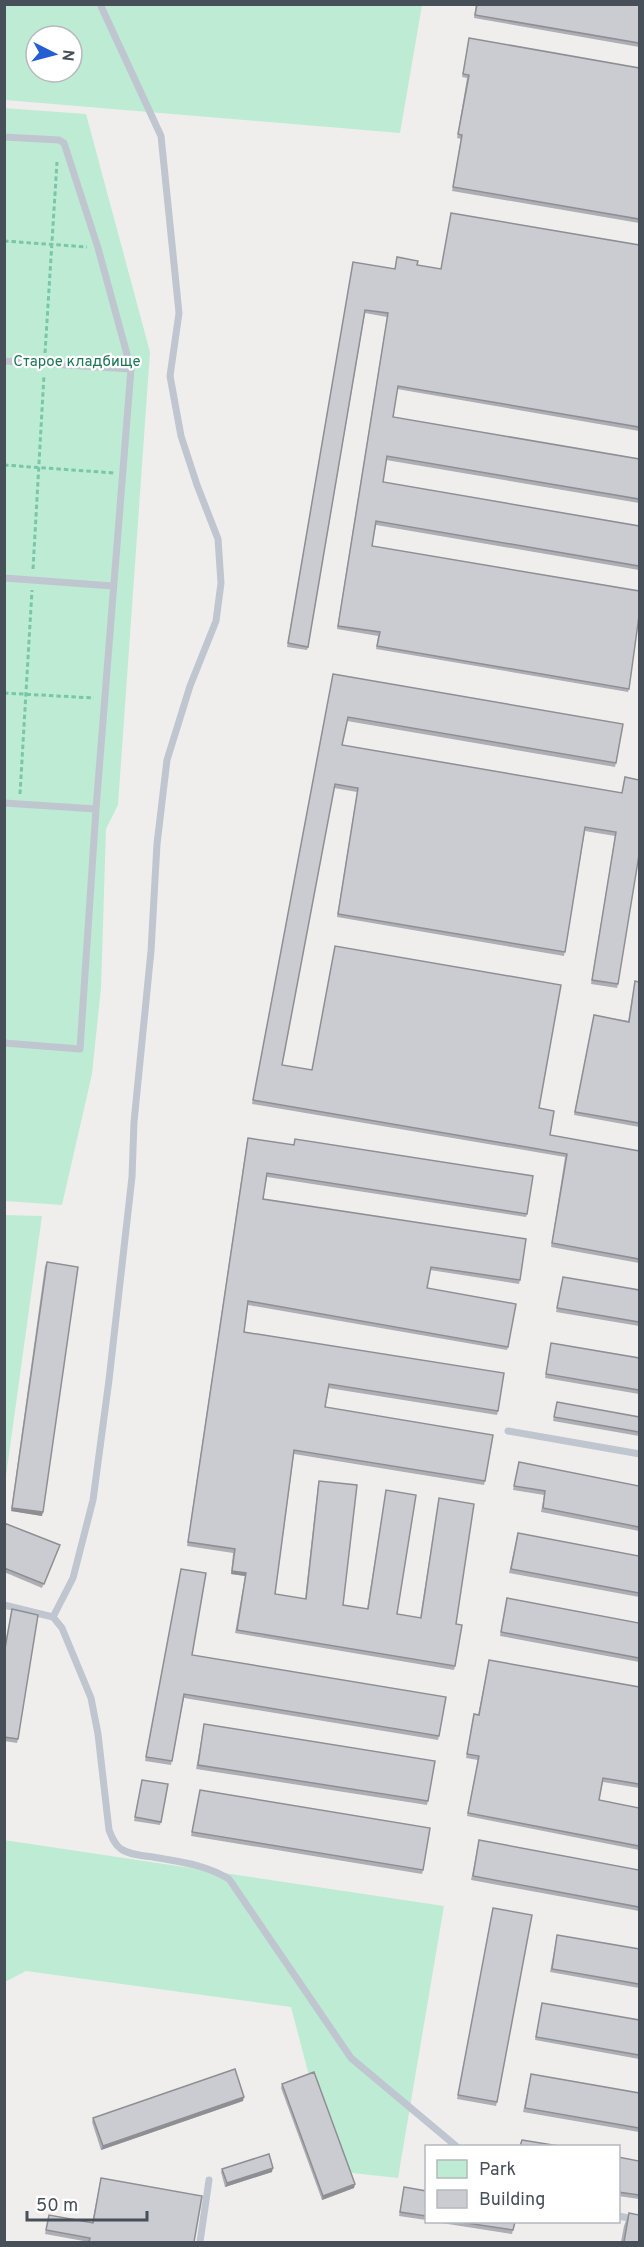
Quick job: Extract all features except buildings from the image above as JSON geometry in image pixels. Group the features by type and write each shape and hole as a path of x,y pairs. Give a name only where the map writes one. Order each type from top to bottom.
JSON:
{"lane":[{"path":"53,1617 73,1578 93,1500 106,1402 132,1178 134,1122 151,951 157,844 166,760 190,686 216,621 221,583 218,539 197,485 182,436 170,376 179,313 161,136 100,4"},
{"path":"4,137 64,142 98,248 131,369 121,473 80,1049 4,1043"},
{"path":"4,361 131,369"},
{"path":"4,578 113,586"},
{"path":"4,803 96,809"},
{"path":"508,1431 639,1454"},
{"path":"4,1605 53,1617 62,1628 91,1698 98,1734 109,1830 113,1841 129,1852 200,1865 217,1871 229,1879 351,2058 455,2145"},
{"path":"200,2242 209,2180"},
{"path":"620,2216 639,2220"}],"path":[{"path":"19,804 37,468 59,140"},
{"path":"4,241 98,248"},
{"path":"4,465 121,473"},
{"path":"4,693 105,699"}],"green space":[{"path":"4,5 422,5 400,133 5,100"},
{"name":"Старое кладбище","path":"4,108 86,114 150,352 118,805 106,829 101,988 92,1074 62,1205 5,1201"},
{"path":"4,1215 42,1216 5,1483"},
{"path":"4,1840 444,1906 398,2178 334,2171 291,2007 26,1971 5,1982"}]}
